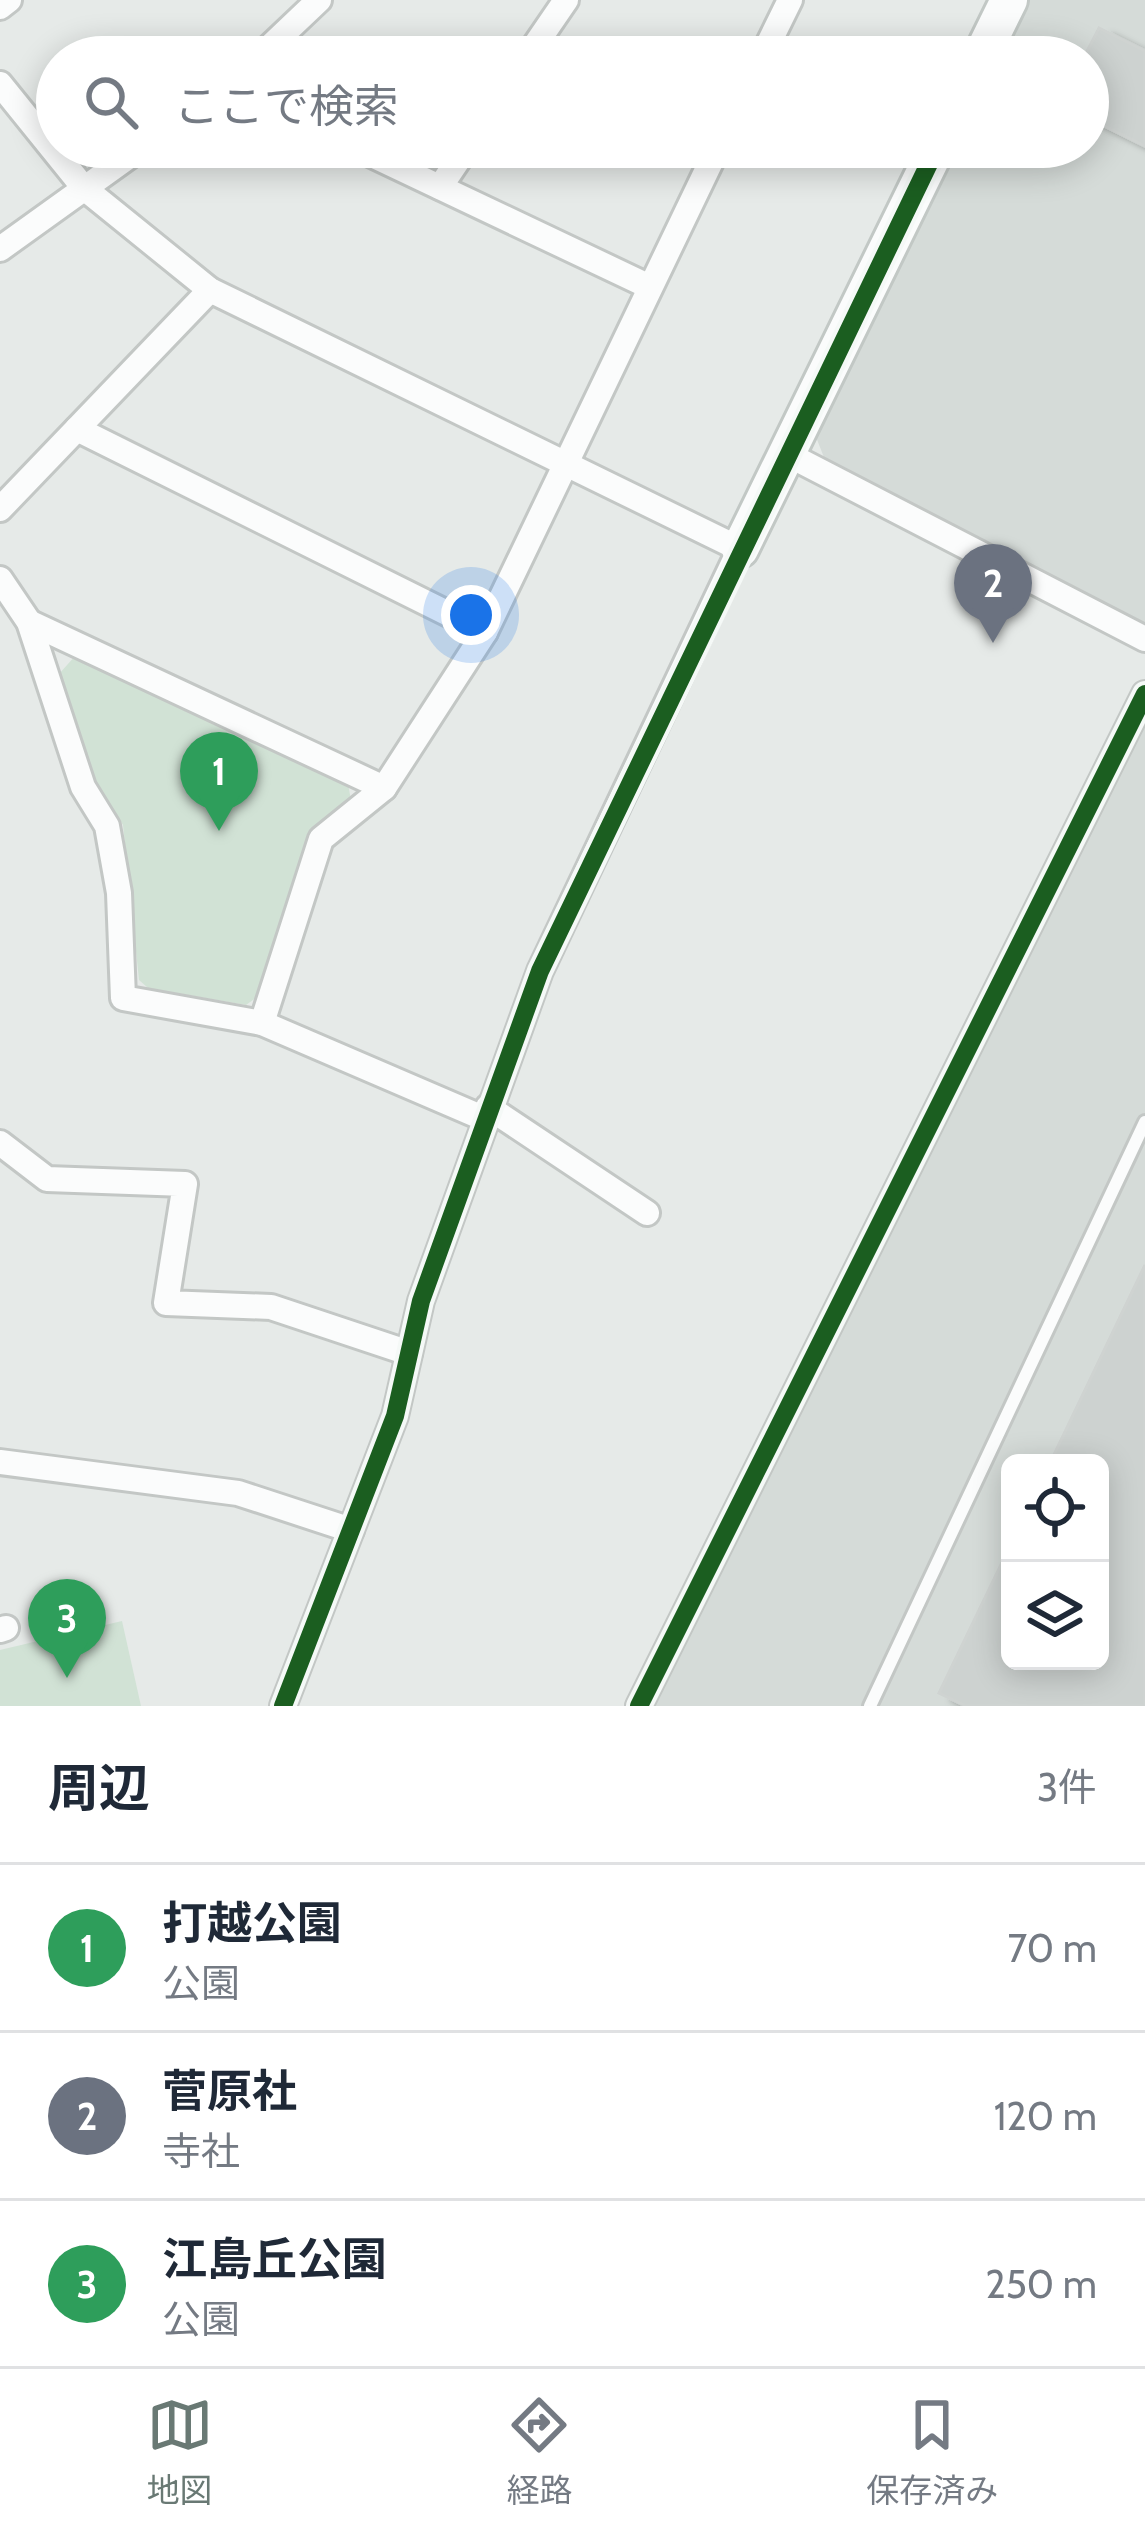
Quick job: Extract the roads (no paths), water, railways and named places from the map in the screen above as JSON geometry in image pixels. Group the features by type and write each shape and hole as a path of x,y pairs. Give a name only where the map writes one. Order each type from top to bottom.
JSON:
{"street":[{"path":"0,7 9,0"},
{"path":"284,36 319,0"},
{"path":"541,36 566,0"},
{"path":"772,36 790,0"},
{"path":"991,36 1009,0"},
{"path":"0,84 36,129"},
{"path":"68,168 84,188 210,290 740,549"},
{"path":"0,249 112,168"},
{"path":"400,168 650,287"},
{"path":"440,187 453,168"},
{"path":"262,1023 321,839 384,788 484,632 708,168"},
{"path":"283,1706 395,1416 485,1112 539,971 927,168"},
{"path":"0,509 210,290"},
{"path":"77,429 484,632"},
{"path":"787,454 1145,639"},
{"path":"0,579 29,622 83,787 107,826 119,893 123,998 262,1023 485,1112 646,1213"},
{"path":"29,622 384,788"},
{"path":"638,1706 1145,694"},
{"path":"0,1143 47,1180 184,1184 166,1303 271,1307 410,1353"},
{"path":"0,1462 238,1493 351,1530"}],"lane":[{"path":"870,1706 1145,1122"}],"place":[{"name":"菅原社","path":"993,643"},
{"name":"打越公園","path":"219,831"},
{"name":"江島丘公園","path":"67,1678"}]}
